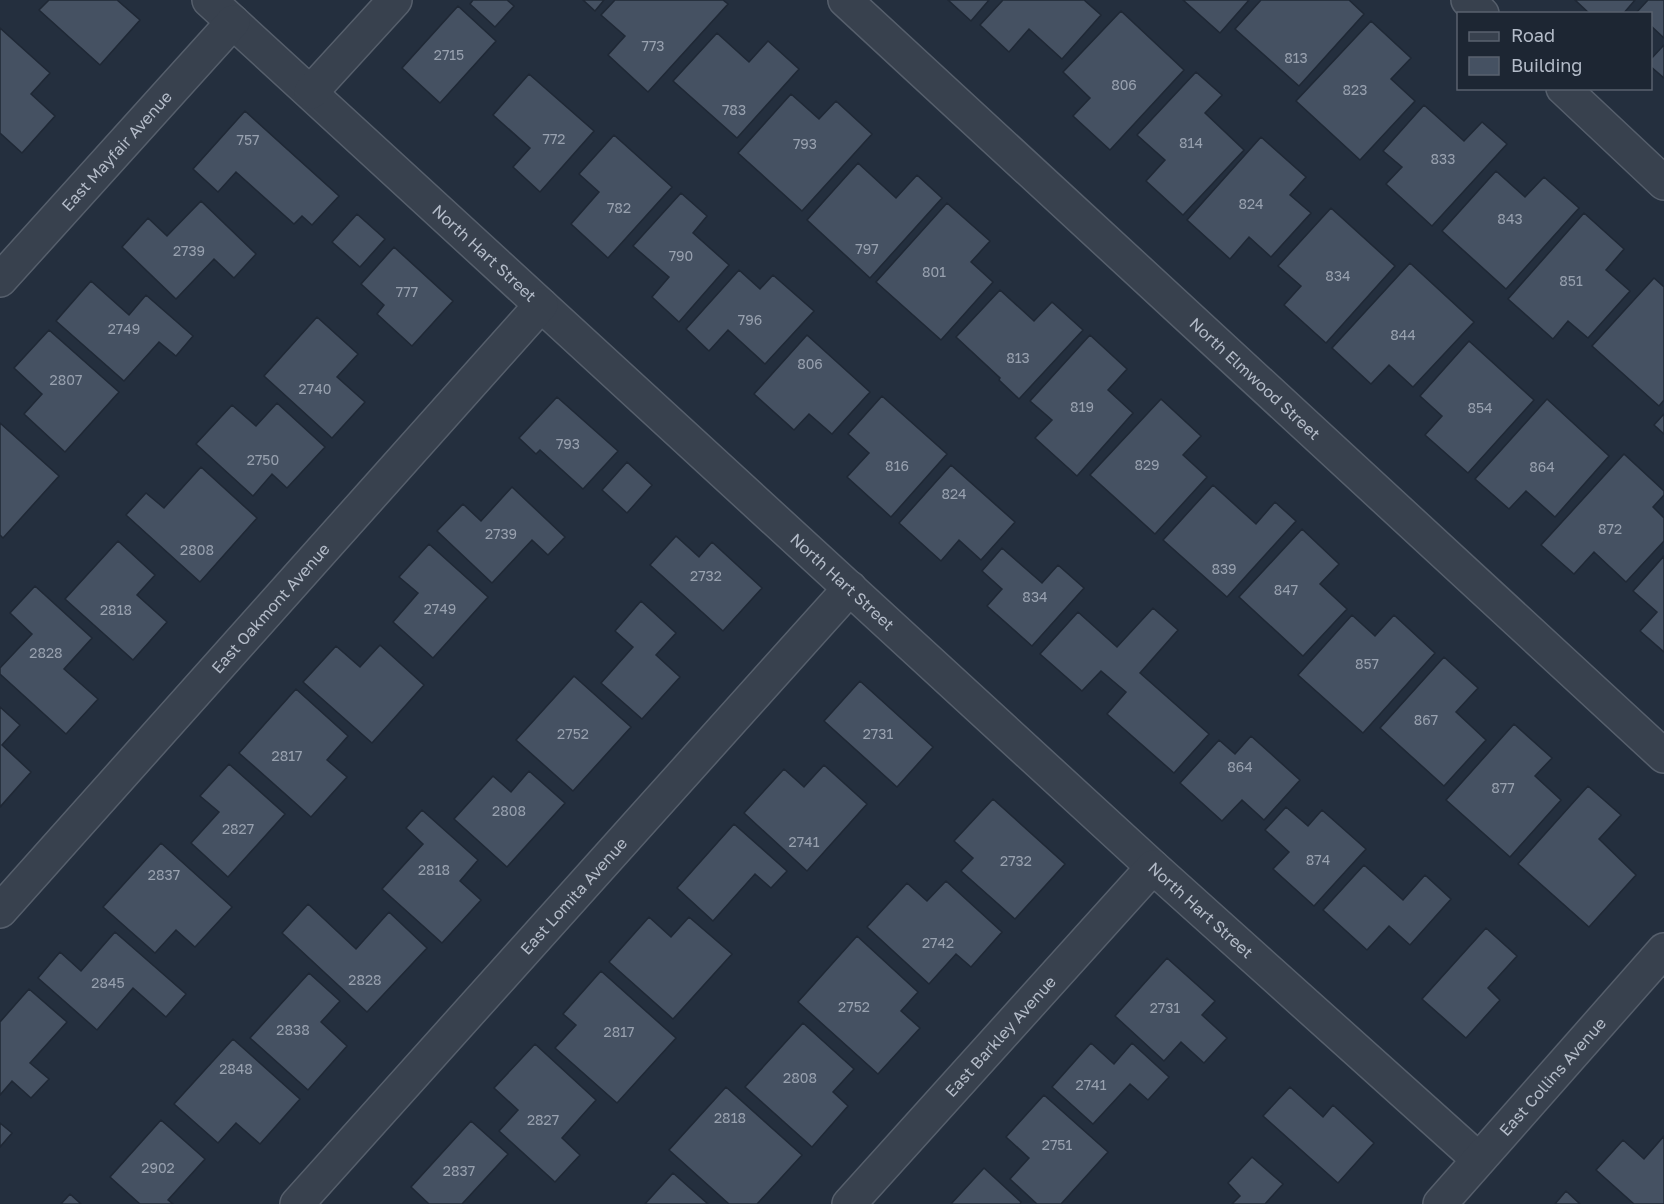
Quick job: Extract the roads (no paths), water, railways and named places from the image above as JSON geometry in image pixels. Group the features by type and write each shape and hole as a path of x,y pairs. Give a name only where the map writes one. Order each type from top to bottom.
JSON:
{"street":[{"name":"North Hart Street","path":"209,0 1153,867 1478,1160"},
{"path":"311,92 395,0"},
{"name":"North Elmwood Street","path":"845,0 1664,756"},
{"path":"1468,0 1480,12"},
{"name":"East Mayfair Avenue","path":"0,280 233,22"},
{"path":"1565,90 1664,183"},
{"name":"East Oakmont Avenue","path":"0,911 541,305"},
{"name":"East Lomita Avenue","path":"297,1204 850,588"},
{"name":"East Barkley Avenue","path":"849,1204 1153,867"},
{"name":"East Collins Avenue","path":"1440,1204 1664,950"}]}
